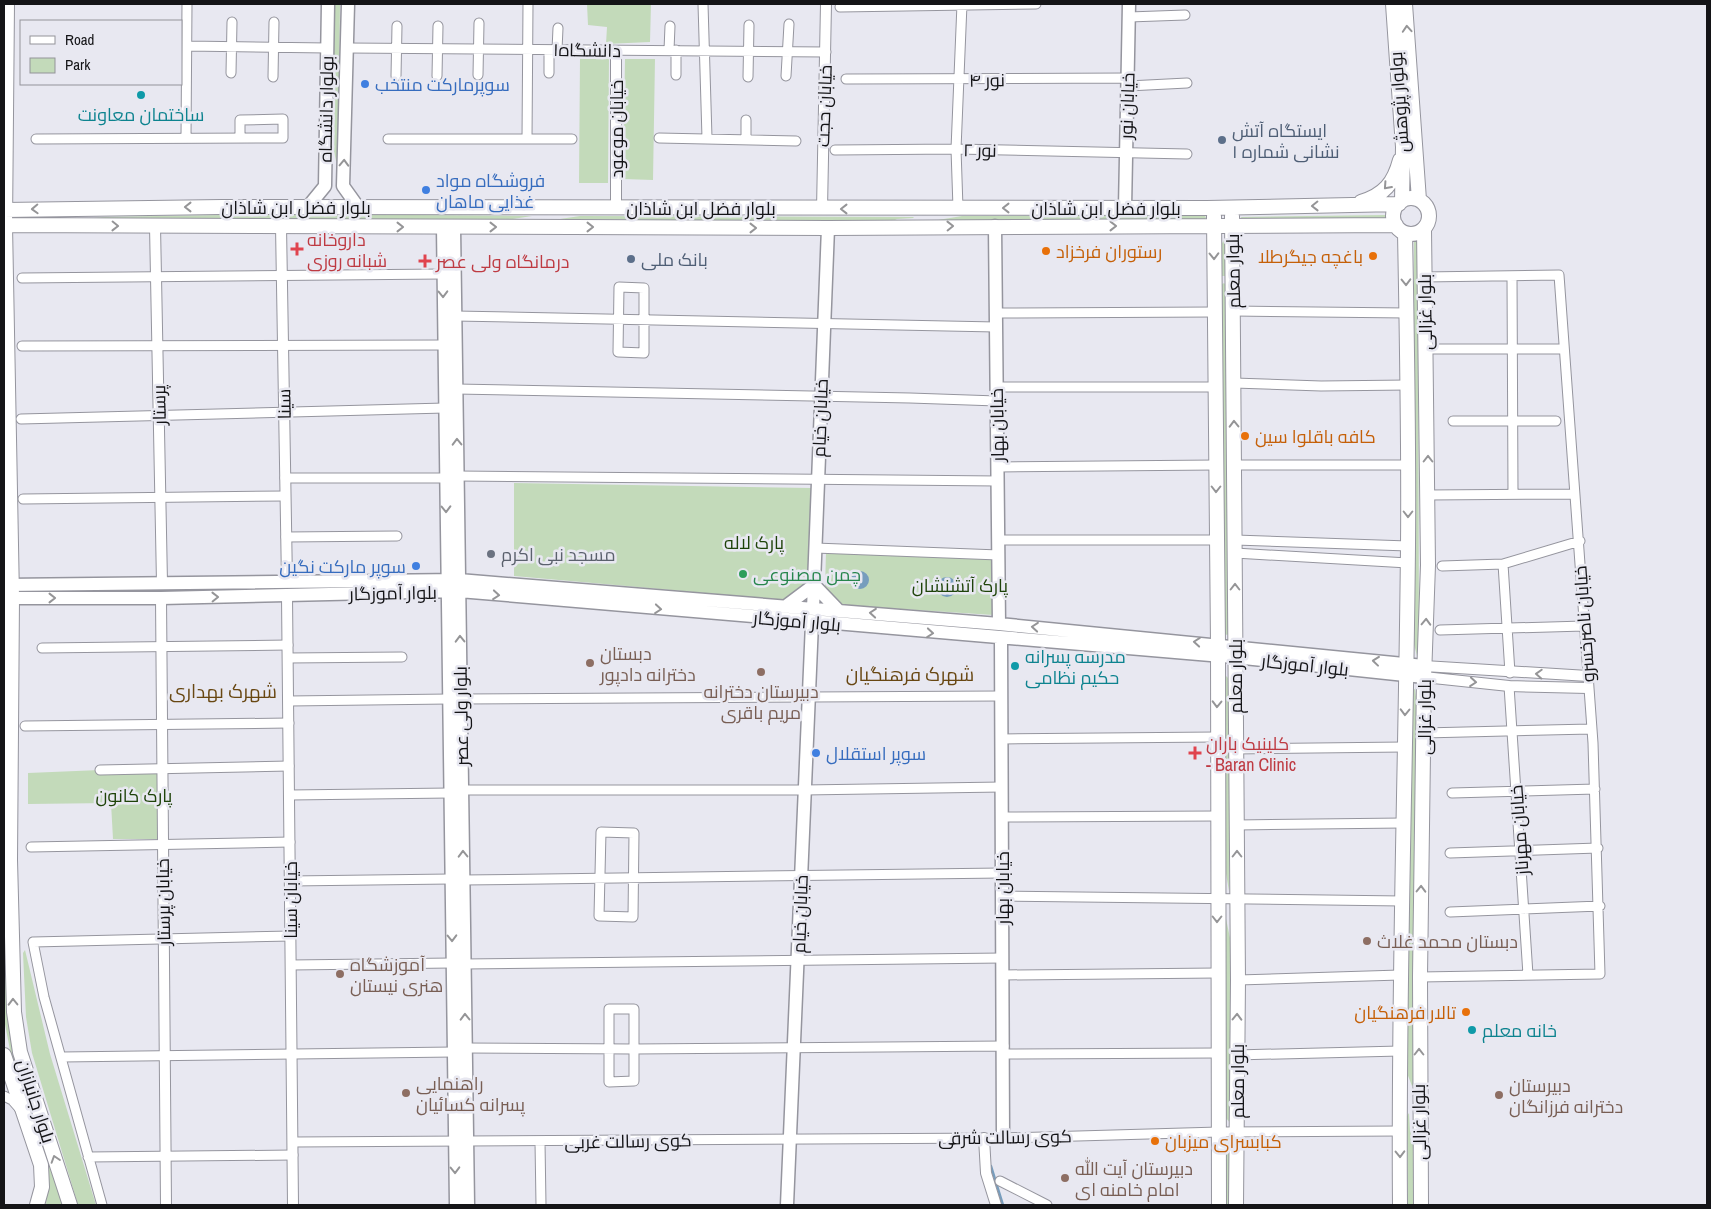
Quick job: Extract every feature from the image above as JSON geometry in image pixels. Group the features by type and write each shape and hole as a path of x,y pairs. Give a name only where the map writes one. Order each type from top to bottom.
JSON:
{"main road":[{"name":"بلوار جانبازان","path":"7,4 4,210 7,659 14,1012 20,1052 70,1205"},
{"name":"بولوار دانشگاه","path":"307,208 325,186 328,4"},
{"name":"بولوار دانشگاه","path":"348,4 343,186 358,207"},
{"name":"بولوار پژوهش","path":"1393,4 1403,147 1400,202"},
{"name":"بولوار پژوهش","path":"1405,4 1419,200"},
{"name":"خیابان نور","path":"1125,208 1129,10"},
{"path":"1350,206 1374,198 1389,187 1397,172 1403,147"},
{"path":"1407,199 1419,200 1428,210 1429,217 1424,229 1413,234 1401,229 1394,214 1400,202 1407,199"},
{"name":"بلوار فضل ابن شاذان","path":"4,210 358,207 1232,208 1350,206 1400,202"},
{"path":"66,208 66,225"},
{"path":"541,208 542,227"},
{"path":"920,208 922,227"},
{"name":"بلوار معلم","path":"1214,208 1218,650 1216,737 1219,1205"},
{"name":"بلوار معلم","path":"1232,208 1236,465 1234,652 1238,980 1236,1205"},
{"name":"بلوار فضل ابن شاذان","path":"4,225 828,228 1232,226 1401,229"},
{"name":"خیابان بهار","path":"995,226 999,624"},
{"name":"بلوار ولی عصر","path":"448,227 444,345 445,408 452,477"},
{"name":"خیابان خیام","path":"813,608 828,228"},
{"name":"بلوار غزالی","path":"1400,1205 1400,976 1408,563 1407,313 1401,229"},
{"name":"بلوار غزالی","path":"1420,1205 1420,977 1424,672 1428,565 1424,229"},
{"name":"بلوار ولی عصر","path":"446,267 455,316 456,389 452,477 461,1141 456,1205"},
{"path":"1214,280 1233,281"},
{"name":"بلوار آموزگار","path":"8,592 162,583 287,582 453,586 633,600 786,606 999,624 1424,672"},
{"path":"786,606 814,585 838,610"},
{"name":"بلوار آموزگار","path":"8,592 161,598 287,596 408,586"},
{"name":"بلوار آموزگار","path":"633,600 812,623 1001,639 1218,650"},
{"path":"908,631 910,617"},
{"name":"خیابان خیام","path":"786,1205 812,623"},
{"name":"خیابان بهار","path":"1001,639 1004,1050 1002,1138"},
{"name":"بلوار جانبازان","path":"4,1056 41,1165 42,1187 36,1205"},
{"path":"1400,1099 1419,1099"},
{"name":"بلوار ولی عصر","path":"461,1141 468,1205"}],"street":[{"path":"186,137 187,4"},
{"path":"527,139 528,4"},
{"path":"703,4 707,138"},
{"name":"خیابان حجت","path":"822,209 826,4"},
{"path":"958,208 956,149 962,4"},
{"path":"840,7 1036,4"},
{"path":"1129,10 1185,15"},
{"path":"231,73 232,22"},
{"path":"273,77 274,22"},
{"path":"478,75 479,23"},
{"path":"786,76 789,24"},
{"path":"748,77 749,25"},
{"path":"396,76 397,26"},
{"path":"437,76 438,26"},
{"path":"670,26 676,75"},
{"path":"549,73 558,28"},
{"path":"186,46 327,48"},
{"name":"دانشگاه۱","path":"348,48 826,52"},
{"name":"خیابان موعود","path":"616,51 616,208"},
{"name":"نور ۴","path":"846,79 1187,82"},
{"path":"36,139 283,138 283,119 240,120 240,138"},
{"path":"746,120 746,139"},
{"path":"659,138 796,141"},
{"path":"388,139 572,139"},
{"name":"نور ۲","path":"835,150 956,149 1187,154"},
{"name":"پرستار","path":"155,226 162,583"},
{"name":"سینا","path":"281,226 287,582"},
{"path":"22,278 362,274 446,267"},
{"path":"1424,277 1512,276 1513,494"},
{"name":"خیابان ناصرخسرو","path":"1512,276 1558,276 1579,541 1595,790 1600,906 1600,974 1528,975"},
{"path":"619,287 644,288 644,353 618,352 618,321 619,287"},
{"path":"1234,311 1407,313"},
{"path":"996,313 1215,312"},
{"path":"455,316 996,328"},
{"path":"22,346 444,345"},
{"path":"1426,349 1564,349"},
{"path":"1234,383 1321,386 1408,385"},
{"path":"997,387 1215,387"},
{"path":"456,389 632,391 997,401"},
{"path":"21,419 222,416 445,408"},
{"path":"1453,421 1556,422"},
{"path":"998,467 1216,465"},
{"path":"1236,465 1408,465"},
{"path":"285,478 452,477 998,481"},
{"path":"1428,495 1574,494"},
{"path":"23,499 286,496"},
{"path":"286,537 397,536"},
{"path":"998,540 1216,540"},
{"path":"1442,566 1503,564 1579,541"},
{"path":"1235,546 1408,546"},
{"path":"1235,546 1325,558 1408,563"},
{"path":"815,548 999,555"},
{"path":"1503,564 1509,628 1510,673"},
{"name":"خیابان سینا","path":"287,596 293,1205"},
{"name":"خیابان پرستار","path":"161,598 166,1205"},
{"path":"1440,630 1584,626"},
{"path":"42,648 288,645"},
{"path":"288,658 402,656"},
{"name":"بلوار آموزگار","path":"1424,672 1588,676"},
{"name":"بلوار آموزگار","path":"1424,672 1509,686 1588,688"},
{"name":"خیابان مهرناز","path":"1509,686 1528,975"},
{"path":"289,701 1000,696"},
{"path":"25,726 289,723"},
{"path":"1424,734 1591,729"},
{"path":"1002,739 1216,737"},
{"path":"1235,749 1404,747"},
{"path":"100,770 289,766"},
{"path":"290,795 456,791 804,790 1002,787"},
{"path":"1452,793 1516,790 1595,790"},
{"path":"1002,817 1217,816"},
{"path":"1237,825 1403,823"},
{"path":"601,832 634,833 633,917 599,916 600,879 601,832"},
{"path":"31,847 290,842"},
{"path":"1450,853 1598,848"},
{"path":"290,881 634,879 1002,873"},
{"path":"1003,896 1402,901"},
{"path":"1450,912 1600,906"},
{"path":"102,1205 44,997 33,942 164,937 291,936"},
{"path":"291,965 798,962 1003,958"},
{"path":"1003,975 1218,974"},
{"path":"1420,977 1528,975"},
{"path":"1238,980 1400,976"},
{"path":"609,1009 634,1009 634,1082 609,1082 609,1049 609,1009"},
{"path":"62,1057 460,1050 899,1046 1110,1053 1217,1053"},
{"path":"1236,1054 1400,1051"},
{"path":"4,1096 12,1100 23,1112"},
{"name":"کوی رسالت شرقی","path":"790,1138 1002,1138 1219,1132 1400,1131"},
{"name":"کوی رسالت غربی","path":"293,1142 540,1142 790,1138"},
{"path":"984,1138 986,1173 996,1205"},
{"path":"540,1142 541,1205"},
{"path":"88,1157 293,1154"},
{"path":"1000,1181 1048,1205"}],"green space":[{"path":"334,4 340,4 338,162 336,161 334,151"},
{"path":"587,4 651,4 650,42 606,44 607,27 588,25"},
{"path":"580,58 609,58 608,183 579,183"},
{"path":"625,59 655,59 653,180 623,179"},
{"path":"292,214 532,216 507,220 117,219 93,217"},
{"path":"1203,215 1206,217 1205,220 938,220 962,216"},
{"path":"1386,215 1386,219 1242,220 1241,217"},
{"path":"580,216 914,218 897,219 891,222 560,219"},
{"path":"1224,240 1226,244 1227,276 1221,276 1221,245"},
{"path":"1414,242 1417,242 1418,247 1419,655 1417,656 1413,640"},
{"path":"1224,283 1226,285 1229,633 1227,635 1225,634 1221,285"},
{"name":"پارک لاله","path":"514,483 811,488 809,583 785,600 514,576"},
{"name":"پارک آتشنشان","path":"826,552 991,558 993,615 841,605 825,588"},
{"path":"1225,675 1229,679 1229,891 1224,862"},
{"path":"1415,689 1418,712 1414,1084 1412,1086 1407,1073 1412,709 1413,690"},
{"name":"پارک کانون","path":"100,770 158,771 158,839 113,839 111,803 28,804 28,773"},
{"path":"4,782 7,1004 11,1031 63,1205 46,1205 48,1181 11,1055 4,1019"},
{"path":"1225,914 1230,938 1230,1123 1226,1118"},
{"path":"25,950 50,1054 96,1205 78,1205 32,1053 26,1017 23,953"},
{"path":"1409,1113 1410,1131 1414,1143 1414,1205 1408,1205 1407,1116"},
{"path":"1231,1148 1230,1205 1225,1205 1226,1152"}],"water":[{"path":"860,571 866,574 869,580 866,586 860,589 854,586 851,580 854,574"},
{"path":"947,577 954,580 957,587 954,594 947,597 940,594 937,587 940,580"}],"waterway":[{"path":"991,1166 1003,1205"}],"place":[{"name":"سوپرمارکت منتخب","path":"365,84"},
{"name":"ساختمان معاونت","path":"141,95"},
{"name":"ایستگاه آتش نشانی شماره ۱","path":"1222,140"},
{"name":"فروشگاه مواد غذایی ماهان","path":"426,190"},
{"name":"داروخانه شبانه روزی","path":"297,249"},
{"name":"رستوران فرخزاد","path":"1046,251"},
{"name":"باغچه جیگرطلا","path":"1373,256"},
{"name":"بانک ملی","path":"631,259"},
{"name":"درمانگاه ولی عصر","path":"425,261"},
{"name":"کافه باقلوا سین","path":"1245,436"},
{"name":"مسجد نبی اکرم","path":"491,554"},
{"name":"سوپر مارکت نگین","path":"416,566"},
{"name":"چمن مصنوعی","path":"743,574"},
{"name":"دبستان دخترانه دادپور","path":"590,663"},
{"name":"مدرسه پسرانه حکیم نظامی","path":"1015,666"},
{"name":"دبیرستان دخترانه مریم باقری","path":"761,672"},
{"name":"سوپر استقلال","path":"816,753"},
{"name":"کلینیک باران - Baran Clinic","path":"1195,753"},
{"name":"دبستان محمد غلاث","path":"1367,941"},
{"name":"آموزشگاه هنری نیستان","path":"340,974"},
{"name":"تالار فرهنگیان","path":"1466,1012"},
{"name":"خانه معلم","path":"1472,1030"},
{"name":"راهنمایی پسرانه کسائیان","path":"406,1093"},
{"name":"دبیرستان دخترانه فرزانگان","path":"1499,1095"},
{"name":"کبابسرای میزبان","path":"1155,1141"},
{"name":"دبیرستان آیت الله امام خامنه ای","path":"1065,1178"}],"district":[{"name":"شهرک فرهنگیان","path":"910,674"},
{"name":"شهرک بهداری","path":"223,691"}]}
